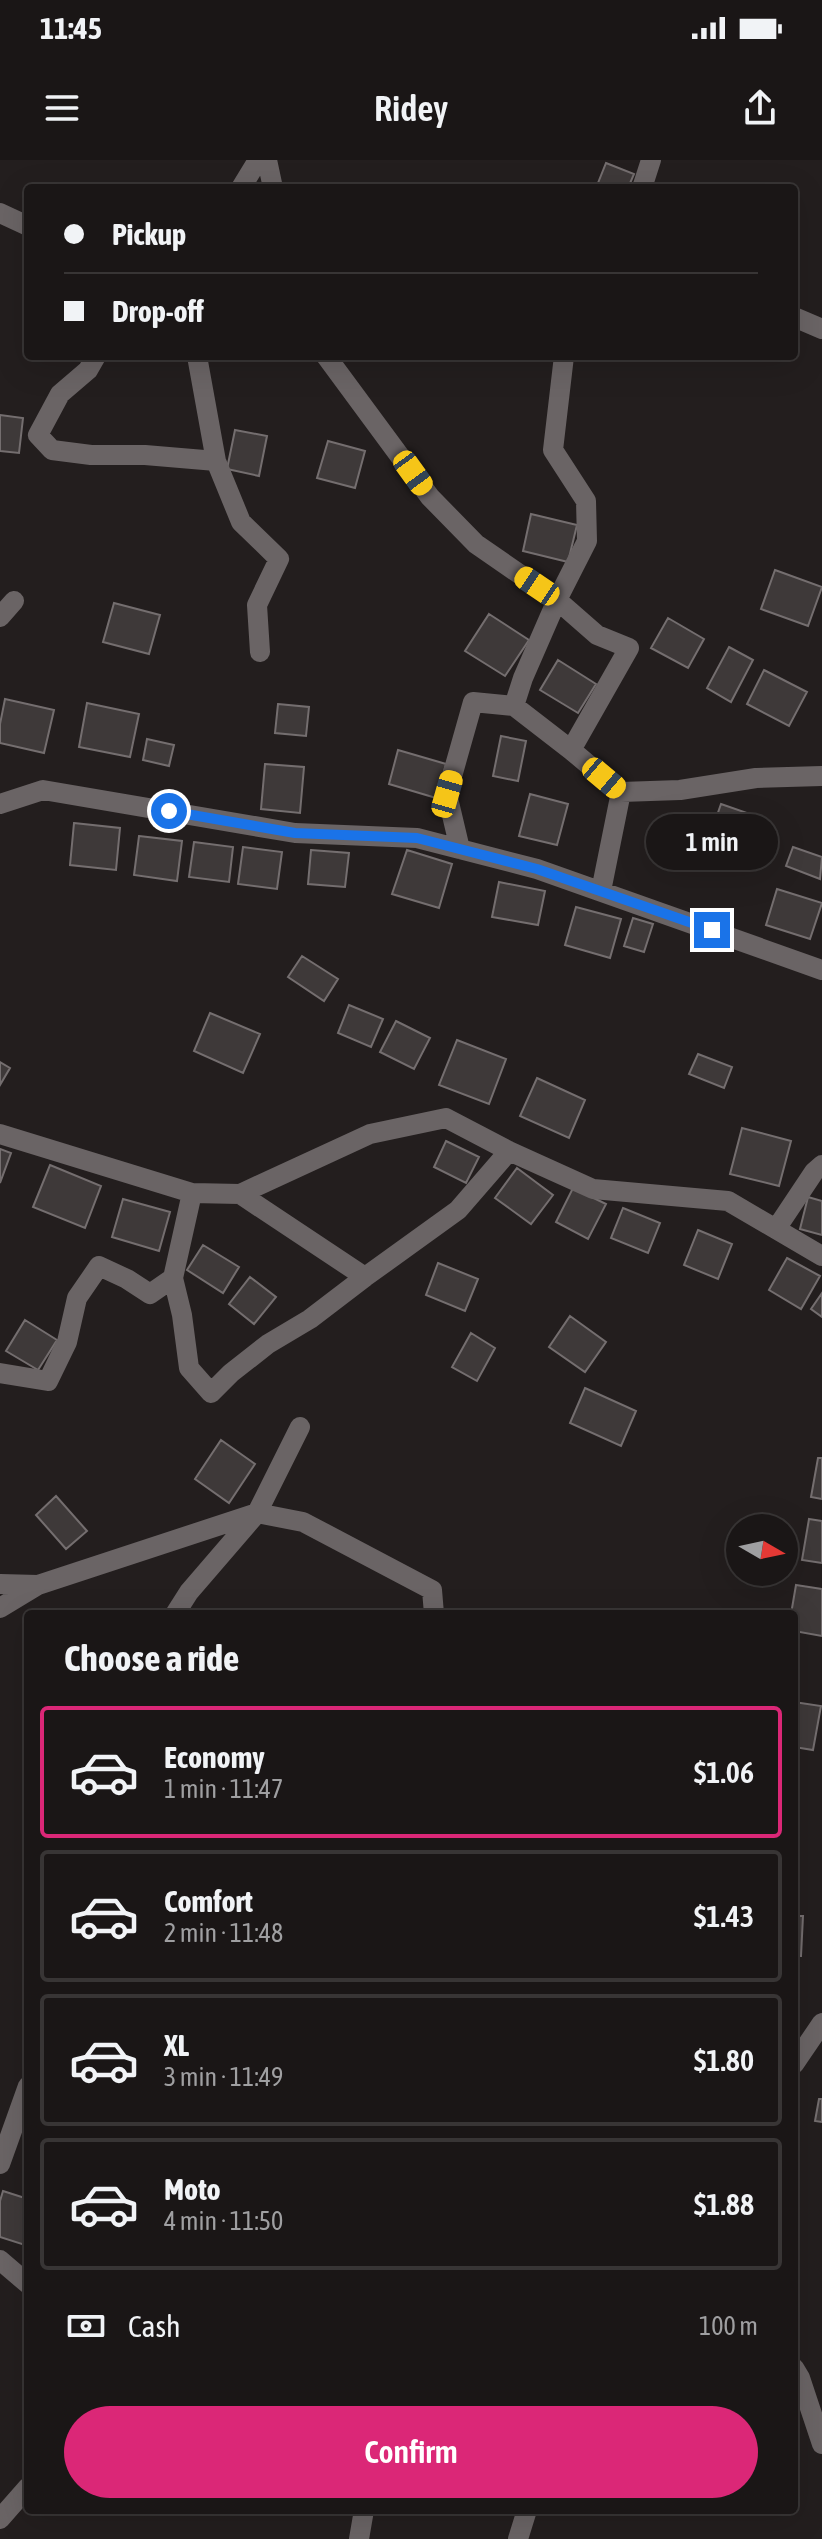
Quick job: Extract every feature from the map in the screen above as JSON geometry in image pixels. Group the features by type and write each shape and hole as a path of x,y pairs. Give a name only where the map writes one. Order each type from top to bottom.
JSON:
{"street":[{"path":"243,184 258,160"},
{"path":"267,160 272,184"},
{"path":"643,184 651,160"},
{"path":"0,213 24,224"},
{"path":"798,317 822,314"},
{"path":"798,319 822,329"},
{"path":"94,360 88,370 60,394 38,435 52,450 216,461"},
{"path":"198,360 216,461 241,522 279,559 257,605 260,652"},
{"path":"329,360 430,497 476,544 557,600 597,635 629,648 571,750"},
{"path":"514,706 557,600 587,541 586,501 553,450 564,360"},
{"path":"460,849 447,794 473,702 514,706 621,792 680,790 756,778 822,776"},
{"path":"0,804 43,790 295,833 417,838 537,869 822,970"},
{"path":"601,891 621,792"},
{"path":"0,1134 192,1193 240,1194 370,1134 446,1118 593,1189 728,1201 822,1256"},
{"path":"192,1193 173,1278 189,1368 211,1393 268,1344 310,1319 458,1210 509,1151"},
{"path":"776,1229 814,1172 822,1165"},
{"path":"240,1194 365,1277"},
{"path":"0,1373 48,1381 67,1342 77,1298 99,1266 150,1294 173,1278"},
{"path":"178,1610 189,1592 257,1513 300,1427"},
{"path":"0,1608 38,1585 257,1513 303,1522 432,1590 434,1610"},
{"path":"0,1584 38,1585"},
{"path":"798,2058 822,2023"},
{"path":"0,2164 24,2097"},
{"path":"0,2260 24,2281"},
{"path":"798,2375 822,2444"},
{"path":"0,2519 24,2492"},
{"path":"359,2539 363,2514"},
{"path":"518,2539 526,2514"}],"building":[{"path":"606,163 634,174 630,184 598,184"},
{"path":"0,415 23,418 19,453 0,451"},
{"path":"235,430 267,436 259,476 227,469"},
{"path":"328,441 365,451 355,488 317,478"},
{"path":"531,514 577,525 568,562 523,551"},
{"path":"775,570 822,587 808,626 761,609"},
{"path":"114,603 160,615 149,654 103,642"},
{"path":"489,614 529,640 505,676 465,651"},
{"path":"668,618 704,639 688,668 651,648"},
{"path":"729,647 753,660 731,702 707,688"},
{"path":"558,660 596,684 578,713 540,690"},
{"path":"764,670 807,692 789,726 747,704"},
{"path":"5,699 54,710 44,753 0,743"},
{"path":"87,703 139,714 130,757 79,747"},
{"path":"278,704 309,707 306,736 275,733"},
{"path":"501,736 526,741 518,781 493,776"},
{"path":"147,739 174,745 169,766 143,760"},
{"path":"398,750 446,764 436,798 389,784"},
{"path":"265,764 304,767 300,813 261,809"},
{"path":"530,794 568,804 557,845 519,836"},
{"path":"721,804 750,814 741,838 713,827"},
{"path":"74,823 120,828 116,870 70,865"},
{"path":"139,836 182,841 177,881 134,875"},
{"path":"194,842 233,847 229,882 189,877"},
{"path":"243,847 282,852 277,889 238,884"},
{"path":"793,847 822,857 820,879 786,866"},
{"path":"311,850 349,853 345,887 308,884"},
{"path":"407,850 452,864 439,908 392,894"},
{"path":"499,882 545,891 538,925 492,917"},
{"path":"777,889 822,903 810,939 766,925"},
{"path":"576,907 621,919 610,958 565,945"},
{"path":"633,918 653,924 644,952 624,946"},
{"path":"302,956 338,979 324,1001 288,977"},
{"path":"349,1005 383,1019 371,1047 338,1033"},
{"path":"210,1013 260,1034 243,1073 194,1051"},
{"path":"396,1021 430,1038 414,1069 380,1052"},
{"path":"457,1040 506,1059 489,1104 439,1085"},
{"path":"698,1054 732,1067 724,1088 689,1074"},
{"path":"0,1062 10,1068 0,1085"},
{"path":"537,1078 585,1100 569,1138 520,1116"},
{"path":"742,1128 791,1141 779,1186 730,1174"},
{"path":"446,1141 479,1157 466,1183 434,1167"},
{"path":"0,1149 11,1153 0,1183"},
{"path":"50,1165 101,1186 85,1228 33,1207"},
{"path":"517,1168 553,1195 531,1224 495,1198"},
{"path":"573,1188 606,1204 588,1239 556,1222"},
{"path":"808,1197 822,1201 822,1235 800,1229"},
{"path":"123,1199 170,1212 159,1251 112,1237"},
{"path":"623,1208 660,1223 648,1253 611,1238"},
{"path":"698,1230 732,1244 718,1279 684,1265"},
{"path":"203,1245 239,1267 223,1293 187,1270"},
{"path":"787,1258 820,1276 801,1309 769,1290"},
{"path":"438,1263 478,1279 465,1311 426,1295"},
{"path":"250,1277 276,1297 254,1324 229,1304"},
{"path":"822,1293 822,1317 811,1309"},
{"path":"570,1316 606,1342 585,1372 549,1347"},
{"path":"25,1320 57,1340 38,1370 6,1351"},
{"path":"471,1333 495,1348 477,1381 452,1367"},
{"path":"585,1388 636,1411 621,1446 570,1423"},
{"path":"221,1440 255,1464 229,1503 195,1479"},
{"path":"818,1458 822,1458 822,1499 811,1497"},
{"path":"56,1496 87,1531 66,1549 36,1515"},
{"path":"809,1519 822,1521 822,1563 802,1560"},
{"path":"796,1586 822,1589 822,1636 798,1632 798,1610 792,1610"},
{"path":"798,1703 821,1706 813,1750 798,1748"},
{"path":"798,1916 803,1916 801,1956 798,1956"},
{"path":"819,2099 822,2099 822,2122 815,2121"},
{"path":"3,2191 24,2198 24,2245 0,2237"}],"route":[{"path":"169,811 295,833 417,838 537,869 712,930"}]}
